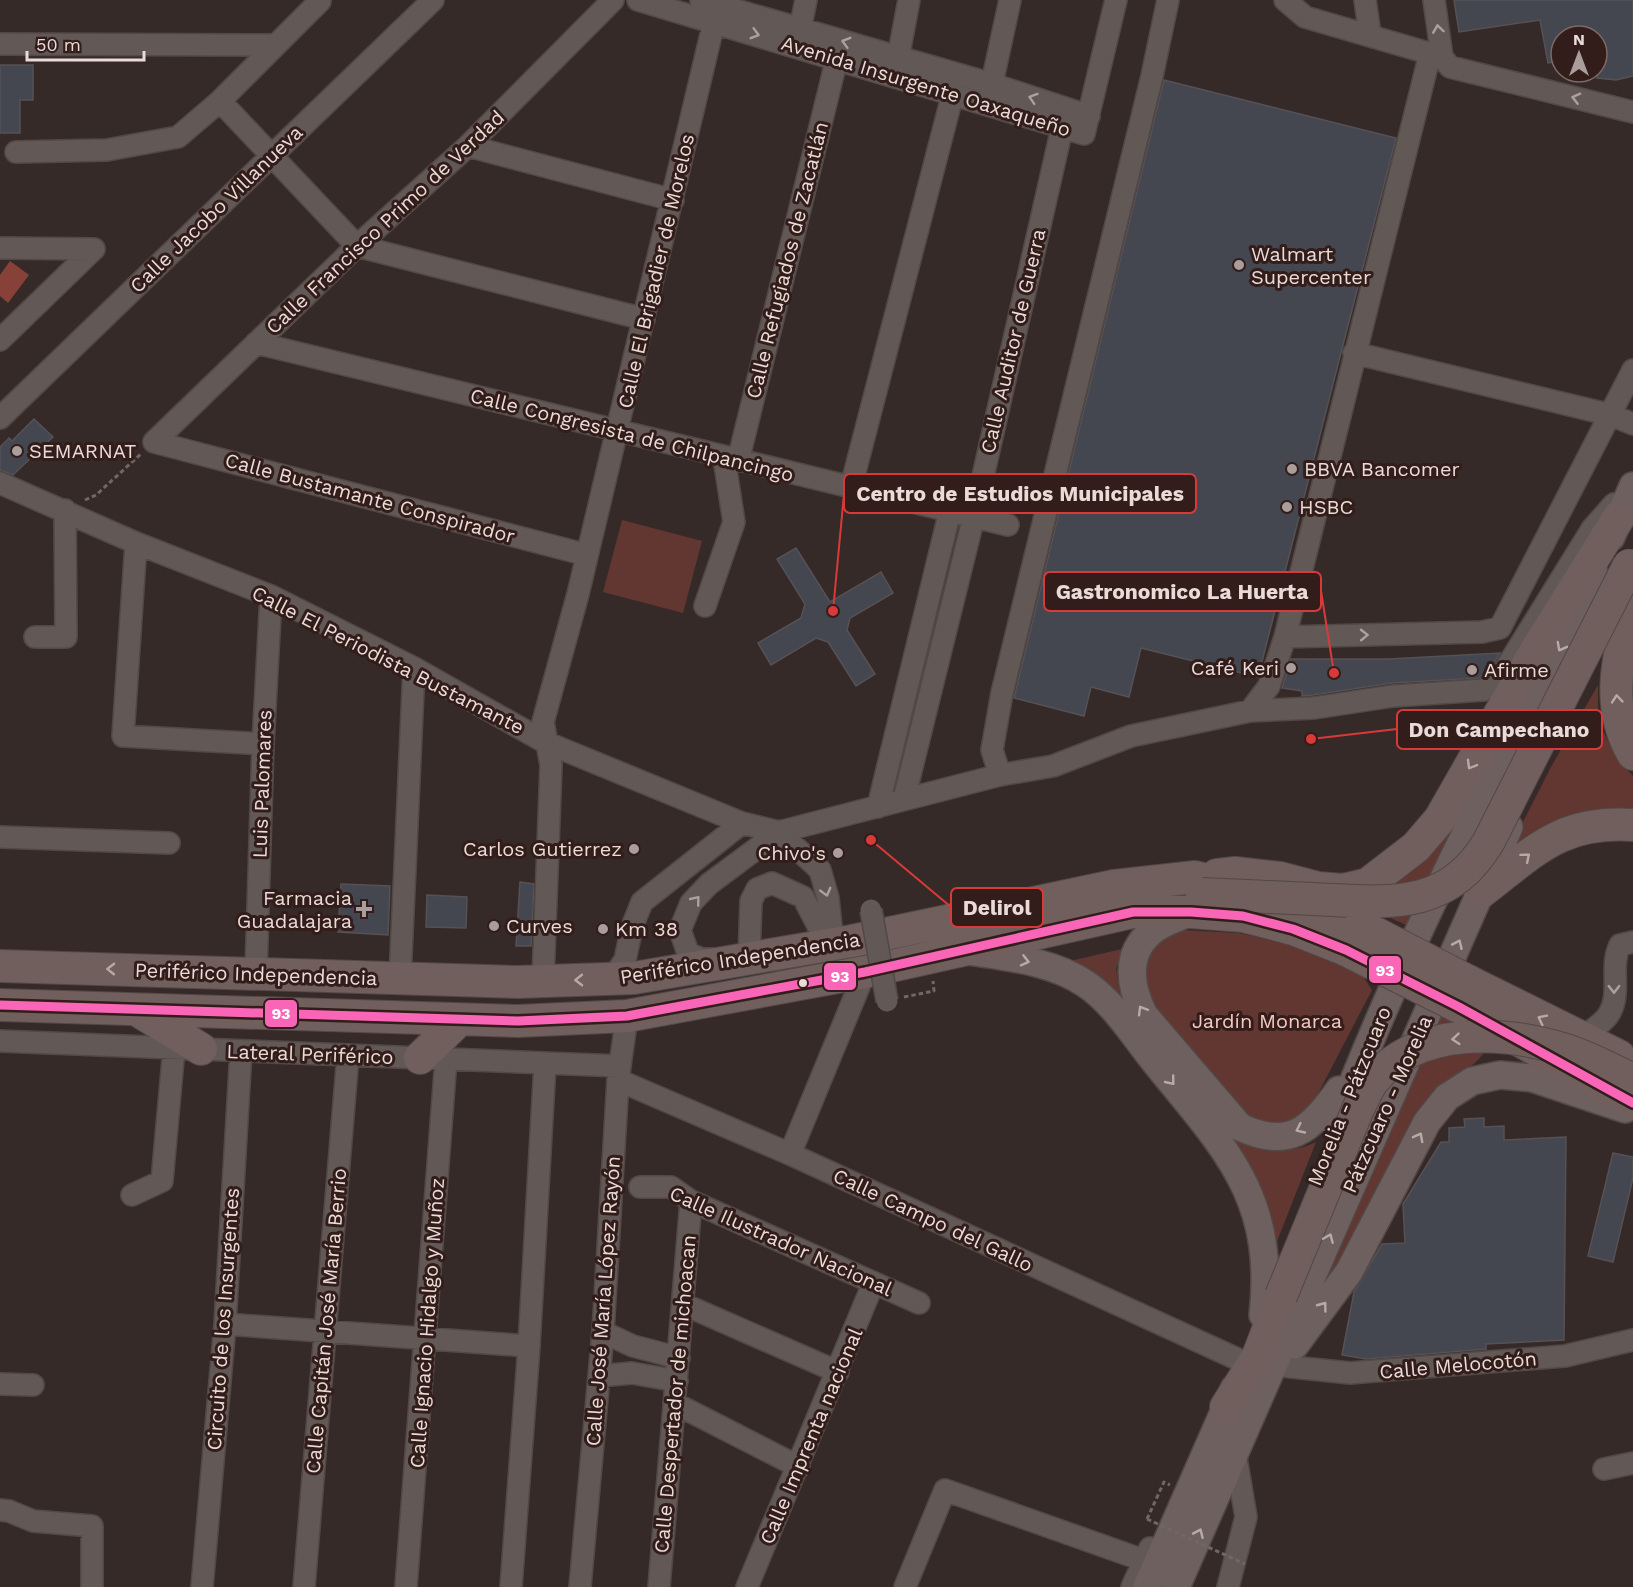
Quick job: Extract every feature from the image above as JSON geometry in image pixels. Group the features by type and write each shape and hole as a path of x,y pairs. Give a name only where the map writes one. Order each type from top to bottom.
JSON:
{"highway":[{"path":"1196,895 1235,873 1280,878 1318,888 1343,890 1368,884 1416,847 1440,819 1535,652 1619,517"},
{"path":"796,986 819,973 867,955 1100,905 1167,894 1390,903 1431,894 1457,879 1474,862 1489,841 1631,560"},
{"path":"1633,598 1615,676 1623,737 1633,754"},
{"path":"1480,893 1537,848 1560,834 1589,825 1633,825"},
{"name":"Periférico Independencia","path":"0,966 400,978 543,980 634,978 830,945 1114,886 1196,895 1243,916 1293,929 1353,937 1464,995"},
{"name":"Periférico Independencia","path":"0,1005 459,1020 518,1021 627,1016 865,972 1133,912 1196,895"},
{"path":"1464,995 1581,1039 1633,1063"},
{"path":"1464,995 1633,1102"},
{"path":"136,1010 187,1049"},
{"path":"433,1058 459,1020"},
{"path":"1241,1407 1272,1306 1358,1109 1373,1081 1402,1057 1422,1047 1445,1040 1508,1038 1564,1049 1633,1080"}],"main road":[{"name":"Morelia - Pátzcuaro","path":"1149,1571 1241,1407 1246,1363 1272,1306 1363,1054 1464,832 1583,603 1633,485"},
{"name":"Pátzcuaro - Morelia","path":"1176,1587 1235,1452 1241,1407 1524,795 1633,598"},
{"path":"1196,895 1152,930 1140,944 1131,975 1134,995 1144,1015 1239,1127 1255,1134 1276,1136 1298,1132 1319,1119 1363,1054"},
{"path":"967,950 1020,959 1057,969 1086,984 1108,1004 1212,1132 1241,1174 1256,1210 1264,1241 1272,1306"},
{"path":"1241,1407 1282,1366 1348,1272 1427,1122 1447,1097 1472,1081 1500,1075 1532,1078 1633,1111"}],"street":[{"name":"Calle Jacobo Villanueva","path":"0,418 434,0"},
{"name":"Calle Francisco Primo de Verdad","path":"154,442 357,246 468,146 613,0"},
{"name":"Avenida Insurgente Oaxaqueño","path":"638,0 703,10 799,37 990,94 1089,116 1084,134 1062,128 990,94 953,93 896,66 837,58 799,37"},
{"path":"799,37 806,0"},
{"path":"896,66 909,0"},
{"path":"990,94 1010,0"},
{"path":"1089,116 1116,0"},
{"path":"1000,776 992,750 1002,693 1152,76 1168,0"},
{"path":"1285,0 1305,17 1370,34 1436,56 1450,68 1633,112"},
{"path":"1365,0 1370,34"},
{"path":"1250,711 1269,686 1285,637 1354,354 1436,56 1434,0"},
{"path":"16,152 107,150 178,137 220,101 320,1"},
{"name":"Calle El Brigadier de Morelos","path":"545,742 543,722 578,594 673,200 703,10"},
{"path":"0,44 275,45"},
{"name":"Calle Refugiados de Zacatlán","path":"731,460 837,58"},
{"path":"852,487 953,93"},
{"path":"220,101 273,154 357,246 644,319"},
{"name":"Calle Auditor de Guerra","path":"904,799 974,516 1062,128"},
{"path":"468,146 673,200"},
{"path":"0,248 94,249 0,340"},
{"name":"Calle Congresista de Chilpancingo","path":"256,344 1008,525"},
{"path":"1354,354 1611,415 1633,424"},
{"path":"1285,637 1482,632 1500,628 1633,370"},
{"name":"Calle Bustamante Conspirador","path":"154,442 587,555"},
{"path":"705,606 734,522 731,460"},
{"name":"Calle El Periodista Bustamante","path":"0,483 136,543 271,596 414,668 545,742 742,823 778,832"},
{"path":"830,945 803,897 772,883 757,889 750,901 749,959 694,956 688,953 680,930 691,903 709,884 778,832 904,799 1053,766 1131,736 1250,711 1314,708 1393,696 1484,690 1501,676 1592,529 1633,485"},
{"path":"35,637 66,637 65,510"},
{"path":"878,807 950,511"},
{"path":"136,543 123,736 263,744"},
{"name":"Luis Palomares","path":"256,973 263,744 271,596"},
{"path":"400,978 414,668"},
{"path":"543,980 550,765 545,742"},
{"path":"612,979 625,960 642,902 742,823"},
{"path":"778,832 820,870 828,898 830,945"},
{"path":"0,837 169,843"},
{"path":"871,910 887,1001"},
{"path":"1581,1039 1609,1016 1615,1000 1615,955 1620,945 1633,942"},
{"path":"790,1155 865,972"},
{"name":"Calle José María López Rayón","path":"580,1587 603,1332 619,1073 627,1016"},
{"name":"Lateral Periférico","path":"0,1041 433,1058 545,1064 619,1073"},
{"path":"132,1195 162,1181 187,1049"},
{"name":"Circuito de los Insurgentes","path":"202,1587 225,1324 241,1051"},
{"name":"Calle Capitán José María Berrio","path":"304,1587 348,1055"},
{"name":"Calle Ignacio Hidalgo y Muñoz","path":"406,1587 426,1338 433,1058"},
{"path":"511,1587 529,1346 545,1064"},
{"name":"Calle Campo del Gallo","path":"619,1073 790,1155 1246,1363"},
{"name":"Calle Ilustrador Nacional","path":"640,1187 671,1187 691,1201 919,1303"},
{"name":"Calle Despertador de michoacan","path":"659,1587 691,1201"},
{"name":"Calle Imprenta nacional","path":"747,1587 799,1467 873,1284"},
{"path":"683,1304 838,1372"},
{"path":"225,1324 529,1346"},
{"path":"603,1332 633,1346 679,1358"},
{"name":"Calle Melocotón","path":"1282,1366 1350,1373 1565,1356 1633,1340"},
{"path":"632,1373 633,1346"},
{"path":"1132,1587 1149,1571 1224,1384 1232,1372 1246,1363"},
{"path":"599,1376 632,1373 677,1381"},
{"path":"0,1384 33,1385"},
{"path":"674,1403 799,1467"},
{"path":"1234,1579 1246,1517 1235,1452"},
{"path":"1604,1469 1633,1463"},
{"path":"905,1587 945,1490 1149,1571"},
{"path":"0,1510 9,1510 33,1521 92,1526 93,1587"}],"path":[{"path":"65,510 96,495 154,442"},
{"path":"887,1001 934,991 929,958"},
{"path":"1166,1494 1170,1485 1164,1482 1147,1519 1234,1579"}],"green space":[{"path":"622,520 702,541 683,613 603,592"},
{"path":"1598,685 1598,710 1603,731 1615,755 1633,776 1633,810 1593,811 1561,819 1533,836 1503,861 1551,767"},
{"path":"1480,775 1406,925 1353,901"},
{"name":"Jardín Monarca","path":"1181,930 1239,933 1294,946 1362,975 1372,990 1309,1111 1296,1123 1275,1125 1246,1118 1153,1012 1140,961 1156,937"},
{"path":"1126,948 1116,968 1120,996 1096,973 1066,962"},
{"path":"1440,1013 1482,1033 1486,1050 1468,1068 1433,1094 1325,1290 1306,1306"},
{"path":"1235,1140 1275,1150 1295,1149 1316,1142 1276,1244 1261,1186"}],"shaded area":[{"path":"10,261 29,275 8,303 0,296 0,275"}],"building":[{"path":"1454,0 1633,0 1633,76 1609,79 1609,24 1549,24 1548,63 1540,20 1459,32"},
{"path":"0,65 33,65 33,100 20,100 20,133 0,133"},
{"path":"1164,80 1396,138 1258,677 1141,648 1129,697 1091,687 1084,716 1014,698"},
{"path":"34,419 53,437 13,475 0,470 0,447 9,438 12,441"},
{"path":"796,548 830,602 881,572 893,593 850,618 847,630 875,674 856,686 828,642 816,638 771,665 758,643 801,618 805,604 777,559"},
{"path":"1500,653 1491,668 1479,678 1392,683 1302,696 1302,691 1282,688 1291,659 1389,659"},
{"path":"520,882 534,884 531,946 516,946"},
{"name":"Farmacia Guadalajara","path":"341,884 390,886 388,935 338,932"},
{"path":"427,895 467,897 466,928 426,927"},
{"path":"1484,1118 1484,1127 1504,1126 1504,1140 1566,1137 1564,1340 1486,1344 1486,1349 1366,1359 1342,1355 1354,1292 1382,1244 1405,1243 1403,1204 1441,1142 1449,1142 1449,1128 1465,1127 1464,1119"},
{"path":"1613,1153 1633,1157 1633,1178 1613,1262 1588,1256"}],"transit line":[{"name":"93","path":"0,1005 518,1021 627,1016 865,972 1133,912 1191,912 1243,916 1293,929 1346,950 1459,1007 1633,1103"}],"place":[{"name":"Walmart Supercenter","path":"1239,265"},
{"name":"SEMARNAT","path":"17,451"},
{"name":"BBVA Bancomer","path":"1292,469"},
{"name":"HSBC","path":"1287,507"},
{"name":"Centro de Estudios Municipales","path":"833,611"},
{"name":"Café Keri","path":"1291,668"},
{"name":"Afirme","path":"1472,670"},
{"name":"Gastronomico La Huerta","path":"1334,673"},
{"name":"Don Campechano","path":"1311,739"},
{"name":"Delirol","path":"871,840"},
{"name":"Carlos Gutierrez","path":"634,849"},
{"name":"Chivo's","path":"838,853"},
{"name":"Farmacia Guadalajara","path":"364,909"},
{"name":"Curves","path":"494,926"},
{"name":"Km 38","path":"603,929"}]}
